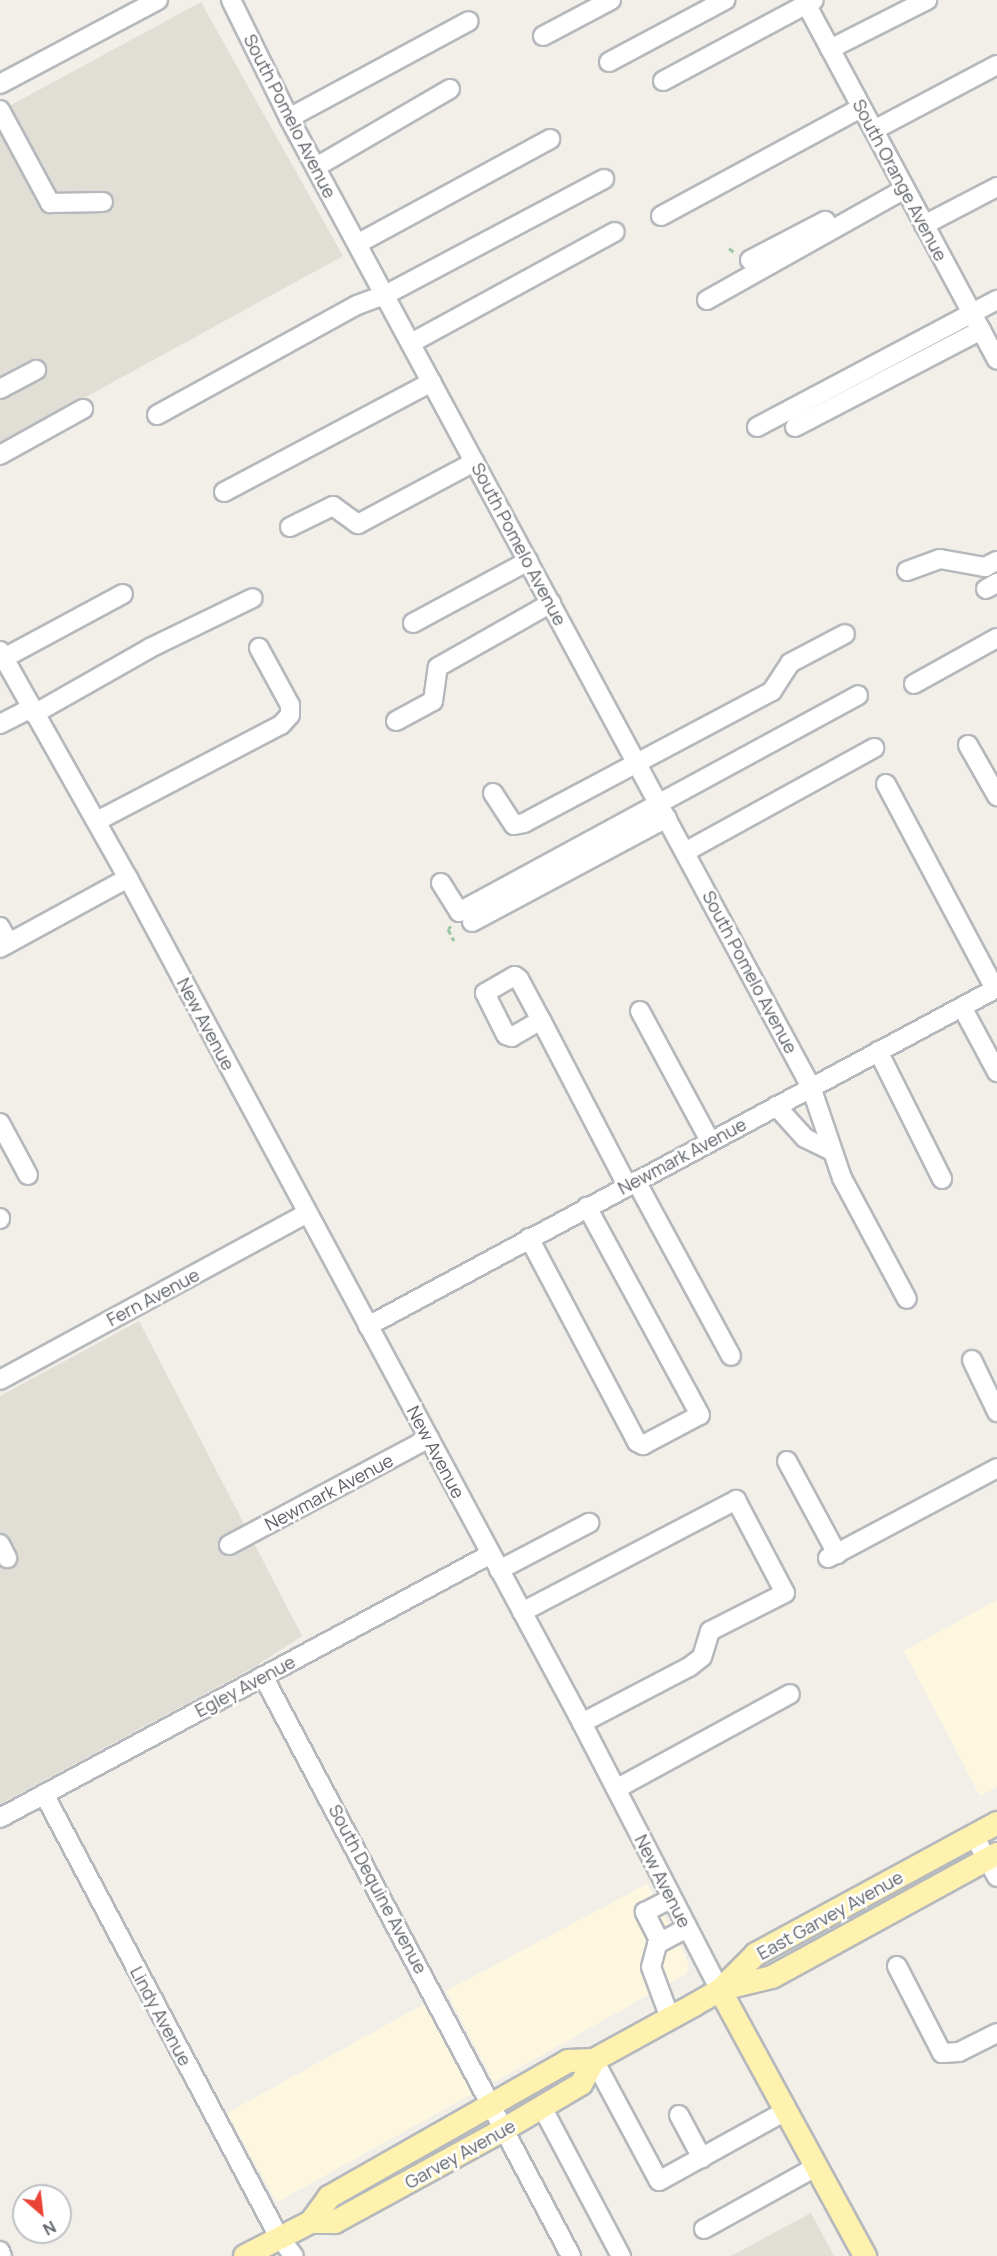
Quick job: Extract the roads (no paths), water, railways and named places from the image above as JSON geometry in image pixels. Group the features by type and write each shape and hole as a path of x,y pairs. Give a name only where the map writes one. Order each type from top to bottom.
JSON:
{"main road":[{"name":"East Garvey Avenue","path":"720,1990 756,1954 997,1823"},
{"name":"East Garvey Avenue","path":"720,1990 772,1977 994,1864"},
{"name":"Garvey Avenue","path":"311,2222 329,2197 493,2103 568,2061 594,2060 720,1990"},
{"name":"New Avenue","path":"720,1990 865,2256"},
{"name":"Garvey Avenue","path":"245,2256 311,2222 336,2222 503,2130 581,2084 594,2060"}],"street":[{"path":"0,84 158,0"},
{"name":"South Pomelo Avenue","path":"231,0 289,118 811,1087 830,1150 907,1299"},
{"path":"543,36 611,0"},
{"path":"609,62 725,0"},
{"path":"830,49 927,0"},
{"path":"663,81 808,2"},
{"name":"South Orange Avenue","path":"808,2 861,108 997,360"},
{"path":"289,118 469,21"},
{"path":"874,130 997,66"},
{"path":"316,167 450,89"},
{"path":"661,216 861,108"},
{"path":"0,110 50,203 103,202"},
{"path":"357,244 550,140"},
{"path":"157,415 357,305 385,295 604,179"},
{"path":"750,260 903,184"},
{"path":"706,300 903,184"},
{"path":"924,225 997,187"},
{"path":"411,343 615,232"},
{"path":"757,428 997,300"},
{"path":"795,427 981,330"},
{"path":"0,389 36,370"},
{"path":"224,492 432,382"},
{"path":"0,455 83,409"},
{"path":"290,528 333,506 358,524 474,462"},
{"path":"907,571 926,561 940,559 985,567 997,561"},
{"path":"413,623 528,561"},
{"path":"2,654 123,594"},
{"path":"0,724 32,711 150,648 253,598"},
{"path":"396,721 433,701 438,667 550,603"},
{"path":"493,793 517,826 772,691 790,663 844,634"},
{"path":"915,684 997,638"},
{"path":"97,821 281,724 290,715 290,705 259,648"},
{"name":"New Avenue","path":"2,654 32,711 97,821 429,1438 582,1723 720,1990"},
{"path":"472,922 858,695"},
{"path":"968,745 997,796"},
{"path":"685,852 874,747"},
{"path":"886,784 996,989"},
{"path":"441,882 459,912 663,811"},
{"path":"0,927 5,945 128,878"},
{"name":"Newmark Avenue","path":"368,1326 528,1238 996,989"},
{"path":"962,1007 997,1072"},
{"path":"640,1011 710,1141"},
{"path":"541,1020 731,1356"},
{"path":"878,1051 942,1179"},
{"path":"776,1106 805,1138 830,1150"},
{"path":"0,1123 28,1175"},
{"path":"528,1238 638,1442 643,1444 700,1415 587,1207"},
{"name":"Fern Avenue","path":"0,1380 307,1213"},
{"path":"972,1360 997,1412"},
{"name":"Newmark Avenue","path":"229,1545 429,1438"},
{"path":"788,1461 832,1556 997,1468"},
{"path":"522,1612 736,1500 785,1593 710,1632 702,1656 582,1723"},
{"name":"Egley Avenue","path":"0,1818 263,1676 495,1562 589,1523"},
{"name":"South Dequine Avenue","path":"263,1676 493,2103 503,2130 571,2256"},
{"path":"616,1789 790,1694"},
{"name":"Lindy Avenue","path":"44,1794 279,2237 294,2256"},
{"path":"974,1836 994,1864"},
{"path":"660,1942 645,1912 671,1899"},
{"path":"670,2018 651,1967 660,1942 687,1928"},
{"path":"897,1965 942,2053 959,2052 997,2032"},
{"path":"594,2060 659,2181 786,2111"},
{"path":"542,2107 621,2256"},
{"path":"679,2115 702,2158"},
{"path":"704,2229 817,2166"},
{"path":"0,2252 2,2256"}]}
